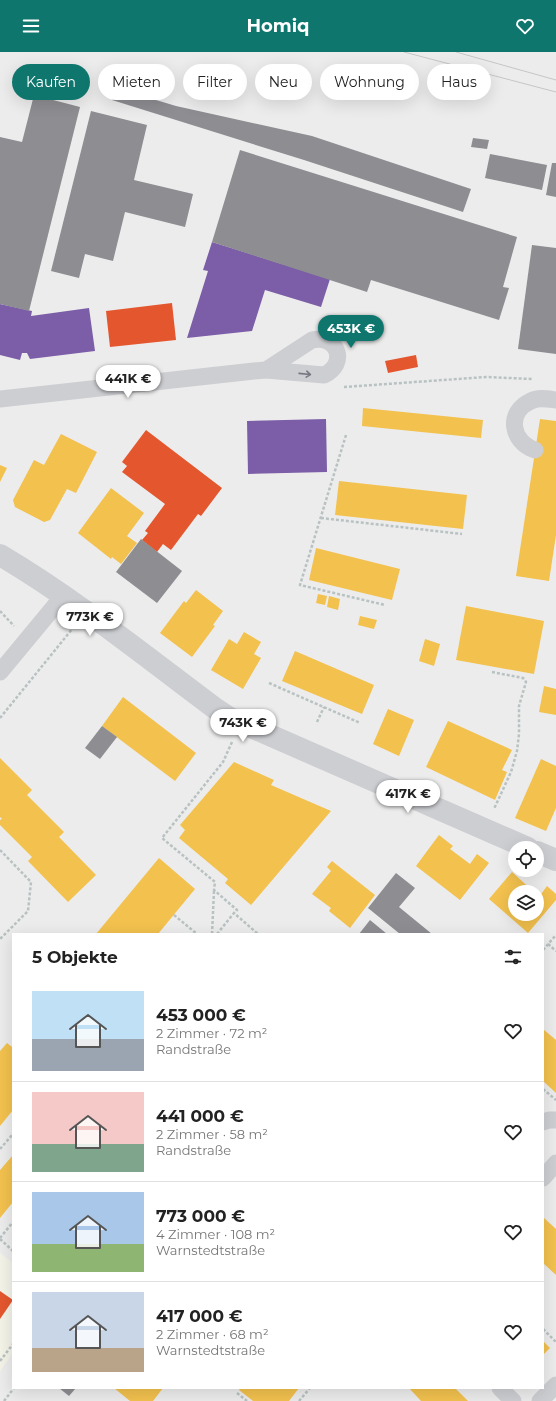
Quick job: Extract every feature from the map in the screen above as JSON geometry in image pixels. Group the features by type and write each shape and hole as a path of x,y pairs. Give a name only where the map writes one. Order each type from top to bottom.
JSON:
{"street":[{"path":"0,399 266,370 318,375 330,372 335,367 337,361 337,351 333,344 329,341 318,338 312,340 266,370"},
{"path":"535,450 528,448 519,440 515,430 514,421 517,412 523,405 532,400 556,400"},
{"path":"0,555 63,596 216,709 240,723 512,841"},
{"path":"0,672 63,596"},
{"path":"544,855 556,860"},
{"path":"544,1122 556,1120"},
{"path":"544,1177 556,1163"},
{"path":"540,1401 556,1384"},
{"path":"501,1389 513,1401"}],"path":[{"path":"330,372 343,387 486,377 536,379"},
{"path":"346,435 300,585 385,605"},
{"path":"321,518 462,534"},
{"path":"0,718 85,612"},
{"path":"485,829 511,772 517,751 519,734 519,706 526,682 523,678 492,672"},
{"path":"269,684 360,723"},
{"path":"317,722 324,707"},
{"path":"212,933 215,882 162,838 223,762 240,723"},
{"path":"0,850 31,882 28,911 0,939"},
{"path":"214,890 237,910 218,933"},
{"path":"234,914 257,933"},
{"path":"174,915 196,933"},
{"path":"544,949 556,934"},
{"path":"548,944 556,951"},
{"path":"544,1090 556,1100"},
{"path":"0,1149 12,1135"},
{"path":"12,1223 0,1238 12,1250"},
{"path":"544,1330 556,1342"},
{"path":"0,1361 12,1345"},
{"path":"4,1401 13,1389"},
{"path":"299,1401 309,1389"},
{"path":"237,1393 247,1401"}],"shaded area":[{"path":"0,1253 12,1262 12,1354 0,1371"}],"building: Wohnen":[{"path":"363,408 483,420 481,438 362,426"},
{"path":"540,419 556,421 556,535 549,581 516,576"},
{"path":"61,434 97,452 76,493 67,489 50,520 44,522 15,507 13,500 34,460 44,465"},
{"path":"0,465 7,468 0,482"},
{"path":"339,481 467,495 463,529 335,515"},
{"path":"111,488 144,513 127,536 137,543 121,564 112,557 111,559 78,533"},
{"path":"316,548 400,569 392,600 309,580"},
{"path":"196,590 223,611 213,625 215,626 192,657 160,633 184,601 186,603"},
{"path":"318,594 327,596 325,605 316,603"},
{"path":"329,596 340,599 338,610 327,607"},
{"path":"466,606 544,621 534,674 456,660"},
{"path":"360,616 377,620 374,629 358,625"},
{"path":"244,632 261,642 254,654 261,658 243,689 211,670 229,639 237,644"},
{"path":"425,639 440,644 434,666 419,661"},
{"path":"295,651 374,685 362,714 282,681"},
{"path":"544,686 556,689 556,715 539,712"},
{"path":"123,697 196,753 175,781 102,726"},
{"path":"388,709 414,720 399,756 373,744"},
{"path":"448,721 512,750 502,770 507,772 495,800 426,767"},
{"path":"0,758 32,790 27,795 64,832 59,837 96,875 68,902 28,861 32,857 0,825 0,820 2,819 0,817"},
{"path":"541,759 556,766 556,808 546,831 515,818"},
{"path":"234,762 274,780 271,785 331,811 251,905 225,883 228,879 179,838 185,830 180,825"},
{"path":"439,835 453,846 450,849 470,864 477,854 489,863 460,900 416,866"},
{"path":"159,858 195,889 159,933 97,933"},
{"path":"332,861 375,895 350,928 329,911 331,908 312,894 331,871 327,867"},
{"path":"508,877 518,877 526,885 508,885 508,916 489,899"},
{"path":"547,886 556,894 556,900 544,914 544,890"},
{"path":"514,921 538,921 528,933"},
{"path":"544,1030 556,1040 556,1093 544,1082"},
{"path":"7,1043 12,1047 12,1111 0,1126 0,1051"},
{"path":"12,1156 12,1203 0,1218 0,1170"},
{"path":"544,1218 556,1229 556,1275 544,1264"},
{"path":"544,1342 550,1348 544,1354"},
{"path":"115,1389 162,1389 153,1401 130,1401"},
{"path":"298,1389 289,1401 253,1401 239,1390"},
{"path":"410,1389 456,1389 468,1401 421,1401"}],"building: Handel":[{"path":"172,303 176,340 110,347 106,311"},
{"path":"416,355 418,367 388,373 385,361"},
{"path":"146,430 222,488 201,516 198,514 171,550 163,544 157,552 142,540 148,533 145,531 165,504 122,472 127,466 122,462"},
{"path":"0,1291 12,1299 12,1301 0,1319"}],"building: Büros":[{"path":"212,242 330,279 321,307 265,290 252,331 187,338 208,271 203,270"},
{"path":"0,304 32,311 31,316 89,308 95,351 30,359 27,353 22,353 20,360 0,355"},
{"path":"326,419 327,472 248,474 247,421"}],"building: Industrie":[{"path":"33,100 53,100 80,107 29,311 0,304 0,137 22,142"},
{"path":"112,100 156,100 176,106 312,136 471,189 463,212 304,160"},
{"path":"91,111 147,125 134,180 193,194 185,227 125,212 113,261 85,254 79,278 51,271"},
{"path":"473,138 489,140 487,149 471,147"},
{"path":"240,150 517,237 503,287 509,288 499,320 371,280 367,292 212,242"},
{"path":"490,154 547,165 542,190 485,178"},
{"path":"552,163 556,163 556,197 546,195"},
{"path":"532,245 556,248 556,354 518,349"},
{"path":"141,539 182,571 157,603 116,572"},
{"path":"102,726 117,737 100,759 85,748"},
{"path":"396,873 415,888 399,907 431,933 399,933 368,908"},
{"path":"370,920 386,933 360,933"},
{"path":"60,1389 75,1389 69,1396"}],"tram line":[{"path":"404,52 556,92"},
{"path":"456,52 556,80"}]}
